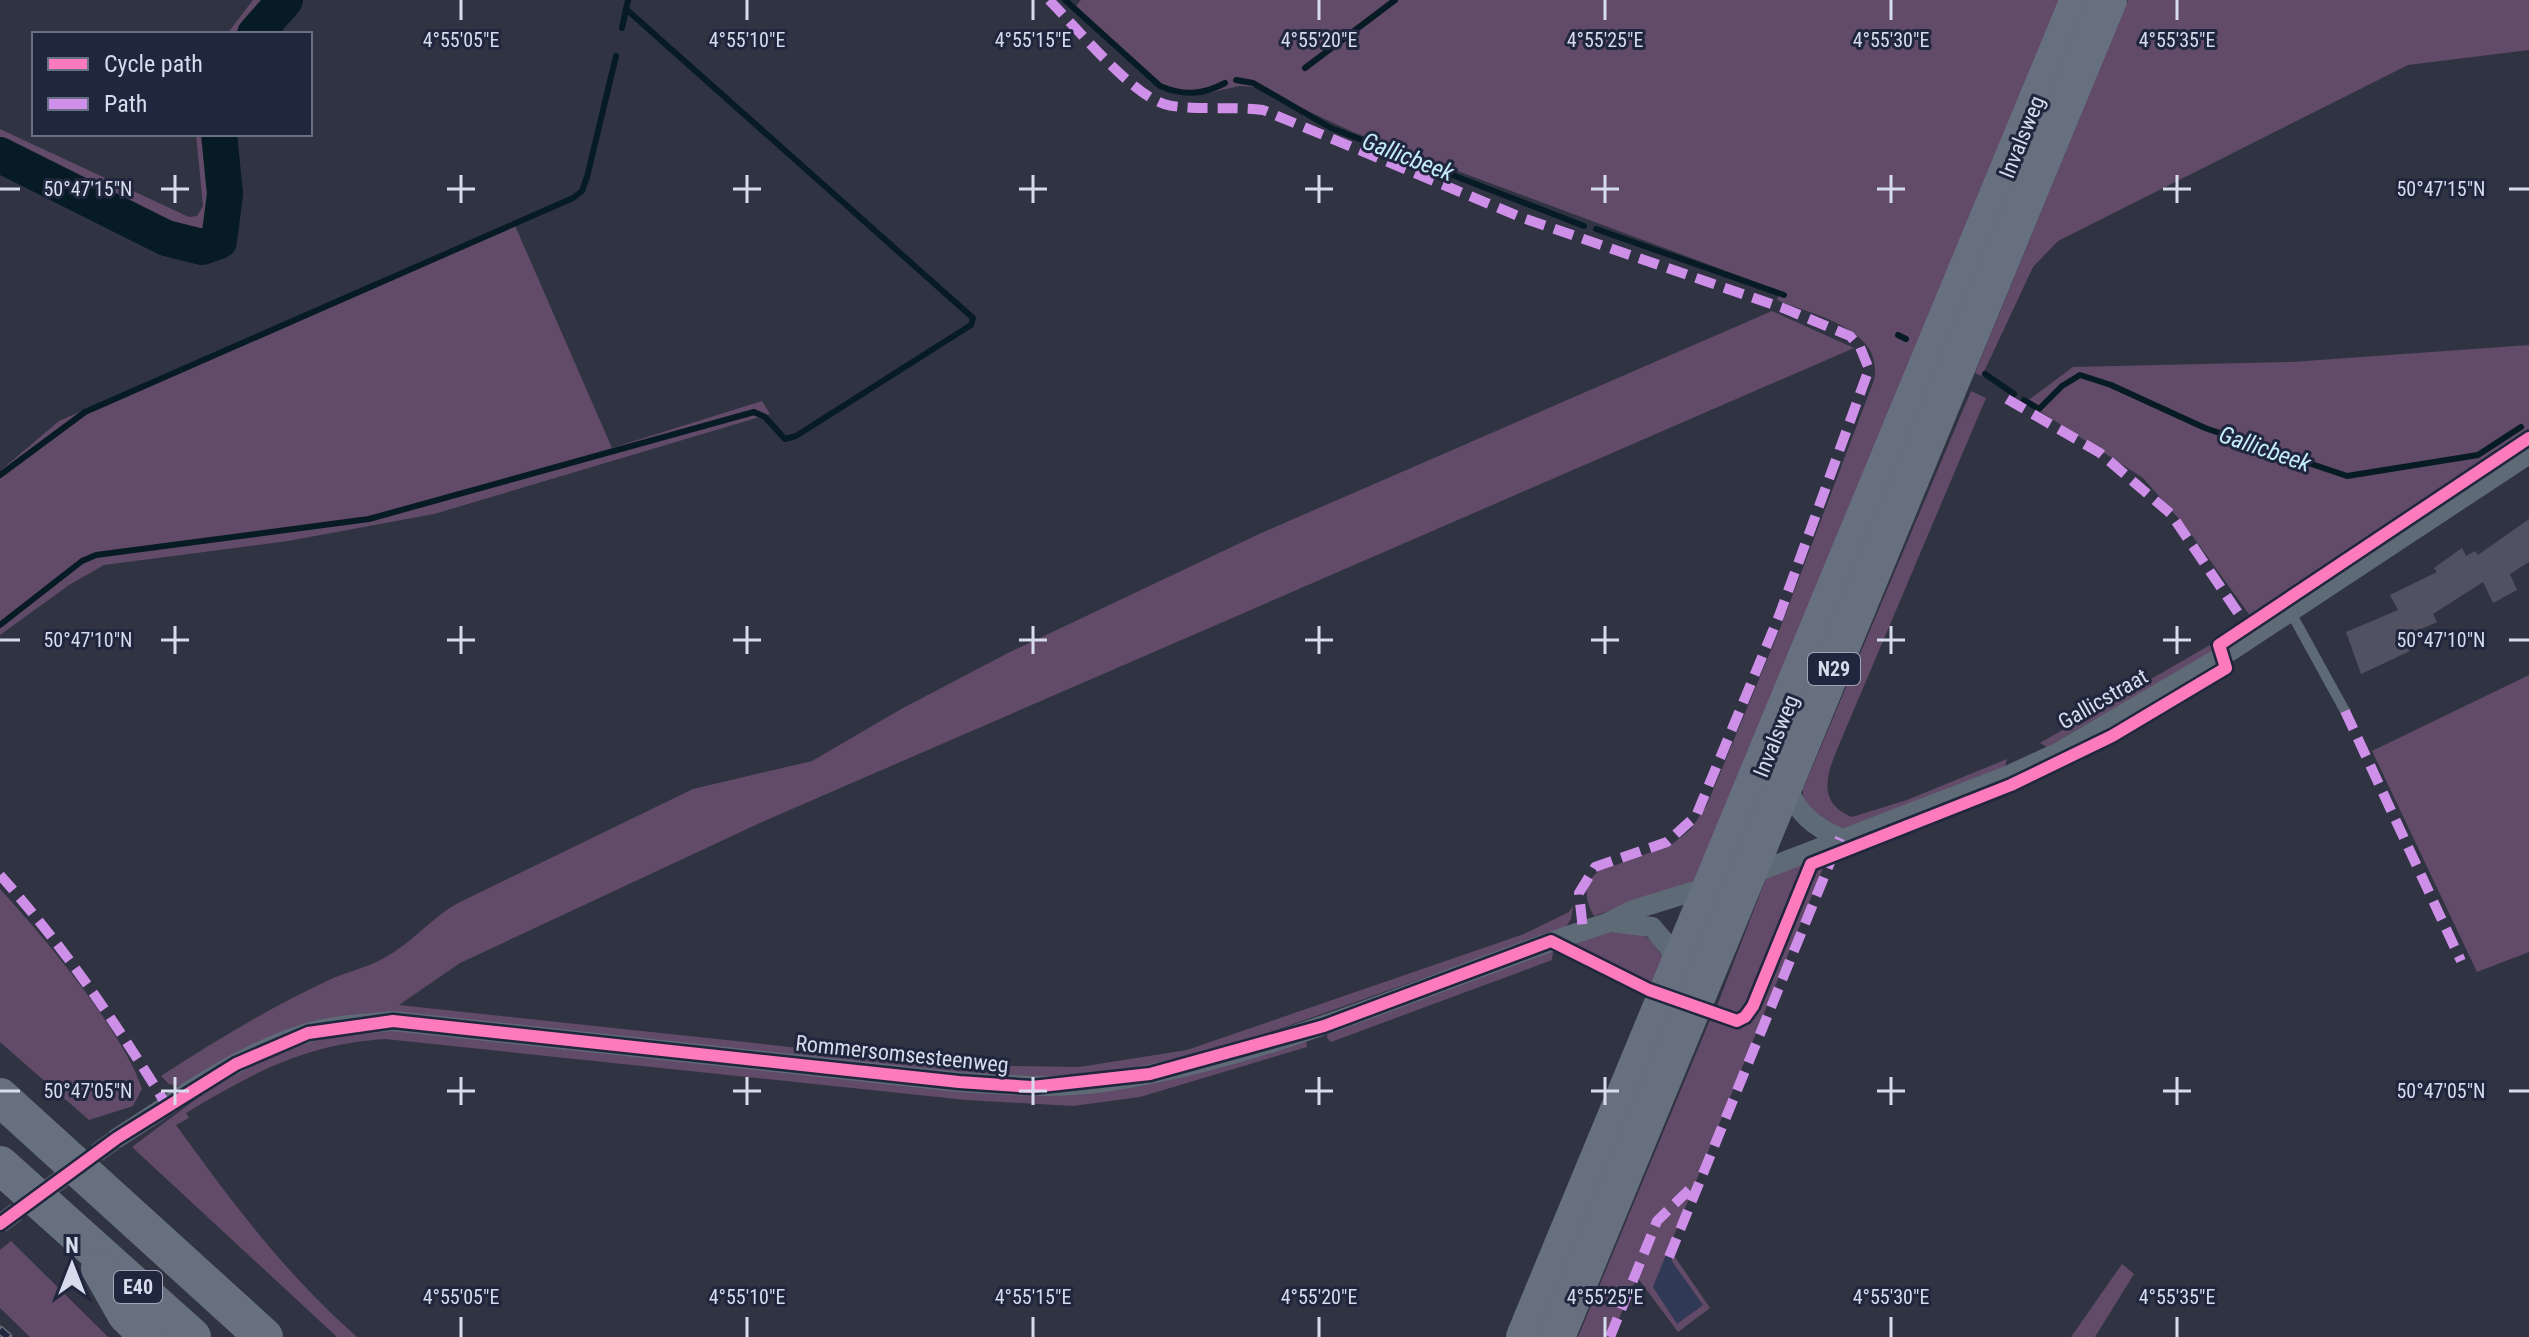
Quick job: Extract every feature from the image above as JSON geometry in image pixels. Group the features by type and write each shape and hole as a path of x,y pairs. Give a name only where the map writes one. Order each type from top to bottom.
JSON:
{"highway":[{"name":"Invalsweg","path":"1556,1337 1732,880 2079,0"},
{"name":"Invalsweg","path":"1525,1337 1679,969 1786,785 2108,0"},
{"name":"E40","path":"0,1097 264,1337"},
{"name":"E40","path":"0,1165 192,1337"},
{"path":"84,1238 126,1314 149,1337"}],"street":[{"name":"Gallicstraat","path":"1732,880 2007,776 2059,752 2223,656 2529,454"},
{"path":"1786,785 1797,810 1819,829 1840,838"},
{"name":"Rommersomsesteenweg","path":"117,1138 236,1064 308,1033 393,1021 959,1082 1032,1087 1102,1082 1150,1074 1324,1026 1607,923 1633,910 1732,880"},
{"name":"Rommersomsesteenweg","path":"1607,923 1652,927 1668,946 1679,969"}],"lane":[{"path":"2290,611 2345,711"}],"shaded area":[{"path":"253,0 269,0 245,32 229,32"},
{"path":"1081,0 2060,0 1698,877 1687,885 1594,916 1587,898 1590,881 1599,871 1671,845 1691,829 1707,805 1781,626 1874,380 1875,363 1869,348 1844,326 1777,300 1780,291 1353,132 1256,87 1239,86 1209,93 1165,90 1144,74 1076,6"},
{"path":"2128,0 2529,0 2529,50 2408,65 2058,241 2033,267 1982,376 1975,373"},
{"path":"0,129 189,217 197,216 203,206 196,136 211,136 211,224 202,231 173,226 0,144"},
{"path":"513,221 612,448 762,401 770,414 434,514 288,541 104,565 69,585 0,635 0,471 59,421"},
{"path":"1772,311 1854,348 762,822 460,963 399,1005 959,1065 1079,1067 1187,1050 1524,934 1569,912 1573,906 1571,919 1565,928 1234,1045 1170,1063 1060,1078 980,1075 395,1014 179,1086 169,1084 161,1076 284,1002 384,958 458,903 693,789 812,761 903,708 1008,653 1259,534"},
{"path":"2529,345 2529,432 2251,617 2186,527 2143,478 2026,402 2073,367 2291,362"},
{"path":"1971,391 1986,398 1834,756 1828,791 1831,801 1839,810 1852,817 1907,800 2007,759 2004,770 1844,828 1831,825 1821,820 1803,802 1803,789"},
{"path":"2210,645 2214,651 2047,747 2040,743"},
{"path":"2529,675 2529,952 2477,972 2372,751"},
{"path":"1809,858 1741,1015 1715,1011 1765,881 1770,873"},
{"path":"1826,861 1653,1287 1677,1324 1703,1305 1671,1260 1675,1257 1710,1308 1678,1332 1637,1277 1611,1337 1578,1337 1710,1020 1733,1025 1753,1016 1812,871"},
{"path":"0,889 59,958 118,1040 142,1089 133,1106 89,1120 0,1042"},
{"path":"1606,932 1635,933 1653,943 1664,960 1652,985 1567,947"},
{"path":"1553,951 1552,960 1331,1042 1327,1038 1328,1032"},
{"path":"397,1029 1044,1094 1306,1041 1307,1047 1140,1097 1073,1106 966,1100 385,1039 305,1054 234,1085 186,1113 189,1118 176,1125 282,1262 357,1337 337,1337 132,1147 225,1079 276,1052 330,1035"},
{"path":"11,1241 108,1337 30,1337 0,1308 0,1250"},
{"path":"1666,1253 1703,1305 1677,1324 1653,1287"},
{"path":"2122,1264 2134,1274 2095,1337 2071,1337"}],"building":[{"path":"2529,519 2529,562 2510,574 2517,590 2493,603 2483,582 2433,614 2437,622 2403,637 2410,651 2361,674 2346,632 2398,610 2390,595 2437,572 2434,568 2462,548 2466,556 2475,551 2478,555"}],"waterway":[{"path":"257,32 285,0"},
{"path":"622,28 628,0"},
{"name":"Gallicbeek","path":"1065,0 1160,86 1193,93 1225,83"},
{"path":"1305,68 1395,0"},
{"path":"0,625 82,561 96,555 369,519 754,412 765,417 785,439 796,436 971,325 973,318 626,9"},
{"path":"0,475 85,412 573,198 582,191 587,177 616,56"},
{"name":"Gallicbeek","path":"1236,80 1253,83 1331,128 1584,226"},
{"path":"0,155 166,238 202,247 219,241 225,194 219,136"},
{"name":"Gallicbeek","path":"1596,229 1784,295"},
{"name":"Gallicbeek","path":"1898,335 1906,339"},
{"name":"Gallicbeek","path":"1985,374 2014,394"},
{"name":"Gallicbeek","path":"2024,400 2039,409 2062,386 2080,375 2111,385 2205,428 2347,476 2478,455 2521,427"}],"tunnel":[{"path":"0,1224 117,1138"}],"railway":[{"path":"0,1330 8,1337"}],"marked path":[{"path":"1049,0 1135,87 1164,104 1263,110 1523,218 1783,308 1850,336 1860,347 1869,369 1779,616 1696,816 1667,842 1595,867 1579,893 1583,930"},
{"path":"2007,399 2100,453 2171,514 2247,626"},
{"path":"2345,711 2461,961"},
{"path":"1669,1257 1840,838"},
{"path":"0,875 89,987 167,1106"},
{"path":"1610,1337 1657,1221 1695,1184"}],"cycle path":[{"path":"0,1224 117,1138 236,1064 308,1033 393,1021 959,1082 1032,1087 1150,1074 1324,1026 1551,941 1649,990 1737,1021 1745,1017 1753,1006 1811,864 2011,785 2112,736 2226,668 2219,645 2529,438"}]}
